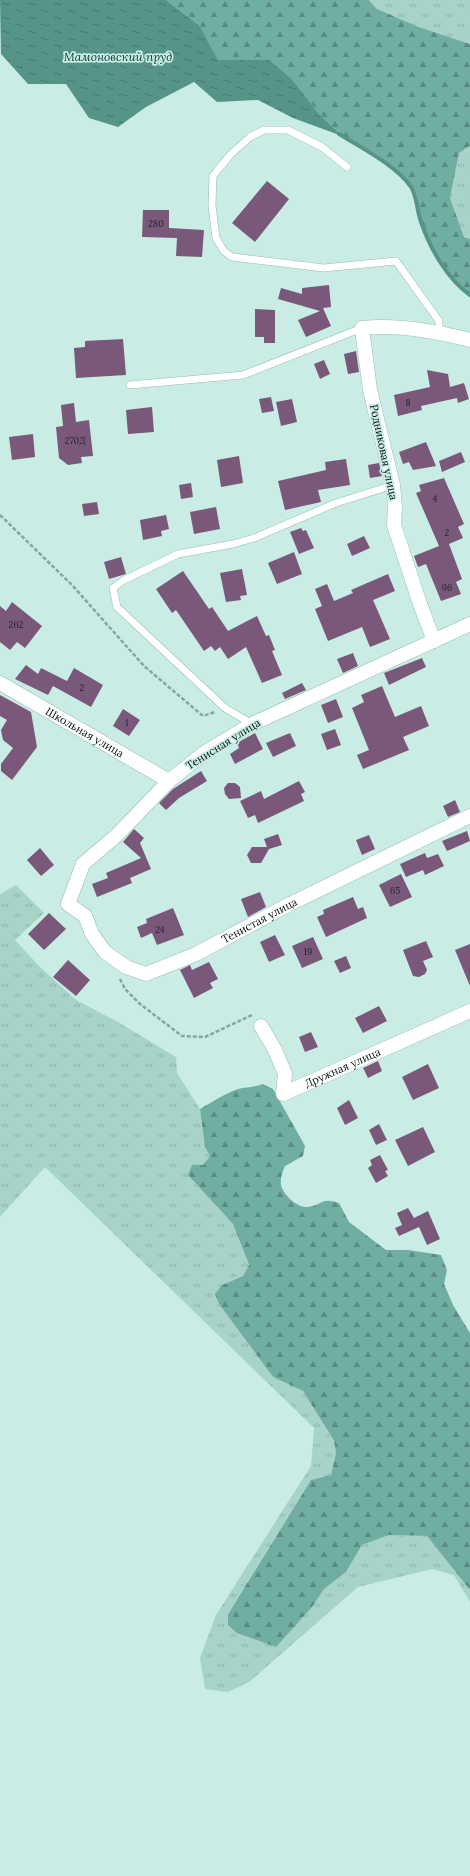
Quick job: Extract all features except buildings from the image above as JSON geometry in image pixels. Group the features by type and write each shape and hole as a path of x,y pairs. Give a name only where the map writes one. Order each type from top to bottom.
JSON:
{"street":[{"path":"362,328 383,326 439,332 470,340"},
{"name":"Родниковая улица","path":"362,328 370,390 393,485 395,507 394,525 434,641"},
{"name":"Тенисная улица","path":"68,904 83,864 117,835 169,781 204,753 252,724 470,624"},
{"name":"Школьная улица","path":"0,683 169,781"},
{"name":"Тенистая улица","path":"68,904 85,916 92,934 105,952 126,967 146,974 196,954 290,904 470,816"},
{"name":"Дружная улица","path":"261,1026 275,1050 285,1074 283,1094 470,1011"}],"lane":[{"path":"347,167 322,147 288,130 264,130 250,137 230,155 213,176 212,205 216,238 224,251 232,257 324,268 396,261 439,321 439,332"},
{"path":"130,385 244,374 362,328"},
{"path":"252,724 225,708 117,607 113,588 124,580 178,554 233,544 254,538 336,503 393,485"}],"path":[{"path":"0,515 72,585 144,666 204,716 225,708"},
{"path":"117,974 125,990 140,1004 182,1036 204,1037 257,1013"}],"green space":[{"path":"166,0 369,0 377,9 419,27 470,44 470,146 459,153 450,198 464,237 470,239 470,295 461,289 437,257 421,223 411,187 393,169 342,136 319,114 293,80 270,60 218,60 200,26"},
{"path":"369,0 470,0 470,44 419,27 377,9"},
{"path":"470,146 470,239 464,237 450,198 459,153"},
{"path":"16,885 44,913 15,940 40,967 76,1000 118,1022 176,1057 177,1073 200,1109 205,1147 210,1156 203,1165 188,1175 233,1224 249,1266 243,1276 222,1285 219,1304 273,1377 303,1391 334,1442 336,1453 331,1475 311,1480 228,1613 228,1625 312,1607 324,1589 346,1572 362,1545 389,1535 427,1536 470,1590 470,1602 454,1575 432,1569 358,1587 249,1682 228,1692 205,1689 200,1658 216,1615 311,1466 314,1428 45,1167 0,1217 0,894"},
{"path":"263,1084 273,1089 305,1146 303,1156 285,1166 281,1177 281,1183 286,1195 292,1201 303,1207 311,1207 324,1201 339,1203 349,1222 386,1250 408,1250 441,1255 447,1270 444,1284 453,1305 470,1333 470,1590 427,1536 389,1535 362,1545 346,1572 324,1589 312,1607 276,1647 237,1633 228,1625 228,1614 311,1480 331,1475 336,1453 334,1441 303,1391 273,1377 219,1304 215,1294 222,1285 243,1276 249,1265 233,1224 188,1175 192,1165 203,1165 210,1156 205,1147 200,1109 218,1098 238,1089"}],"water":[{"name":"Мамоновский пруд","path":"0,0 166,0 200,26 218,60 270,60 293,80 319,114 342,136 293,118 258,100 217,102 194,82 146,107 118,127 89,118 66,84 28,84 1,54"}],"waterway":[{"path":"339,134 388,164 405,179 413,191 421,222 434,252 447,272 470,295"}]}
